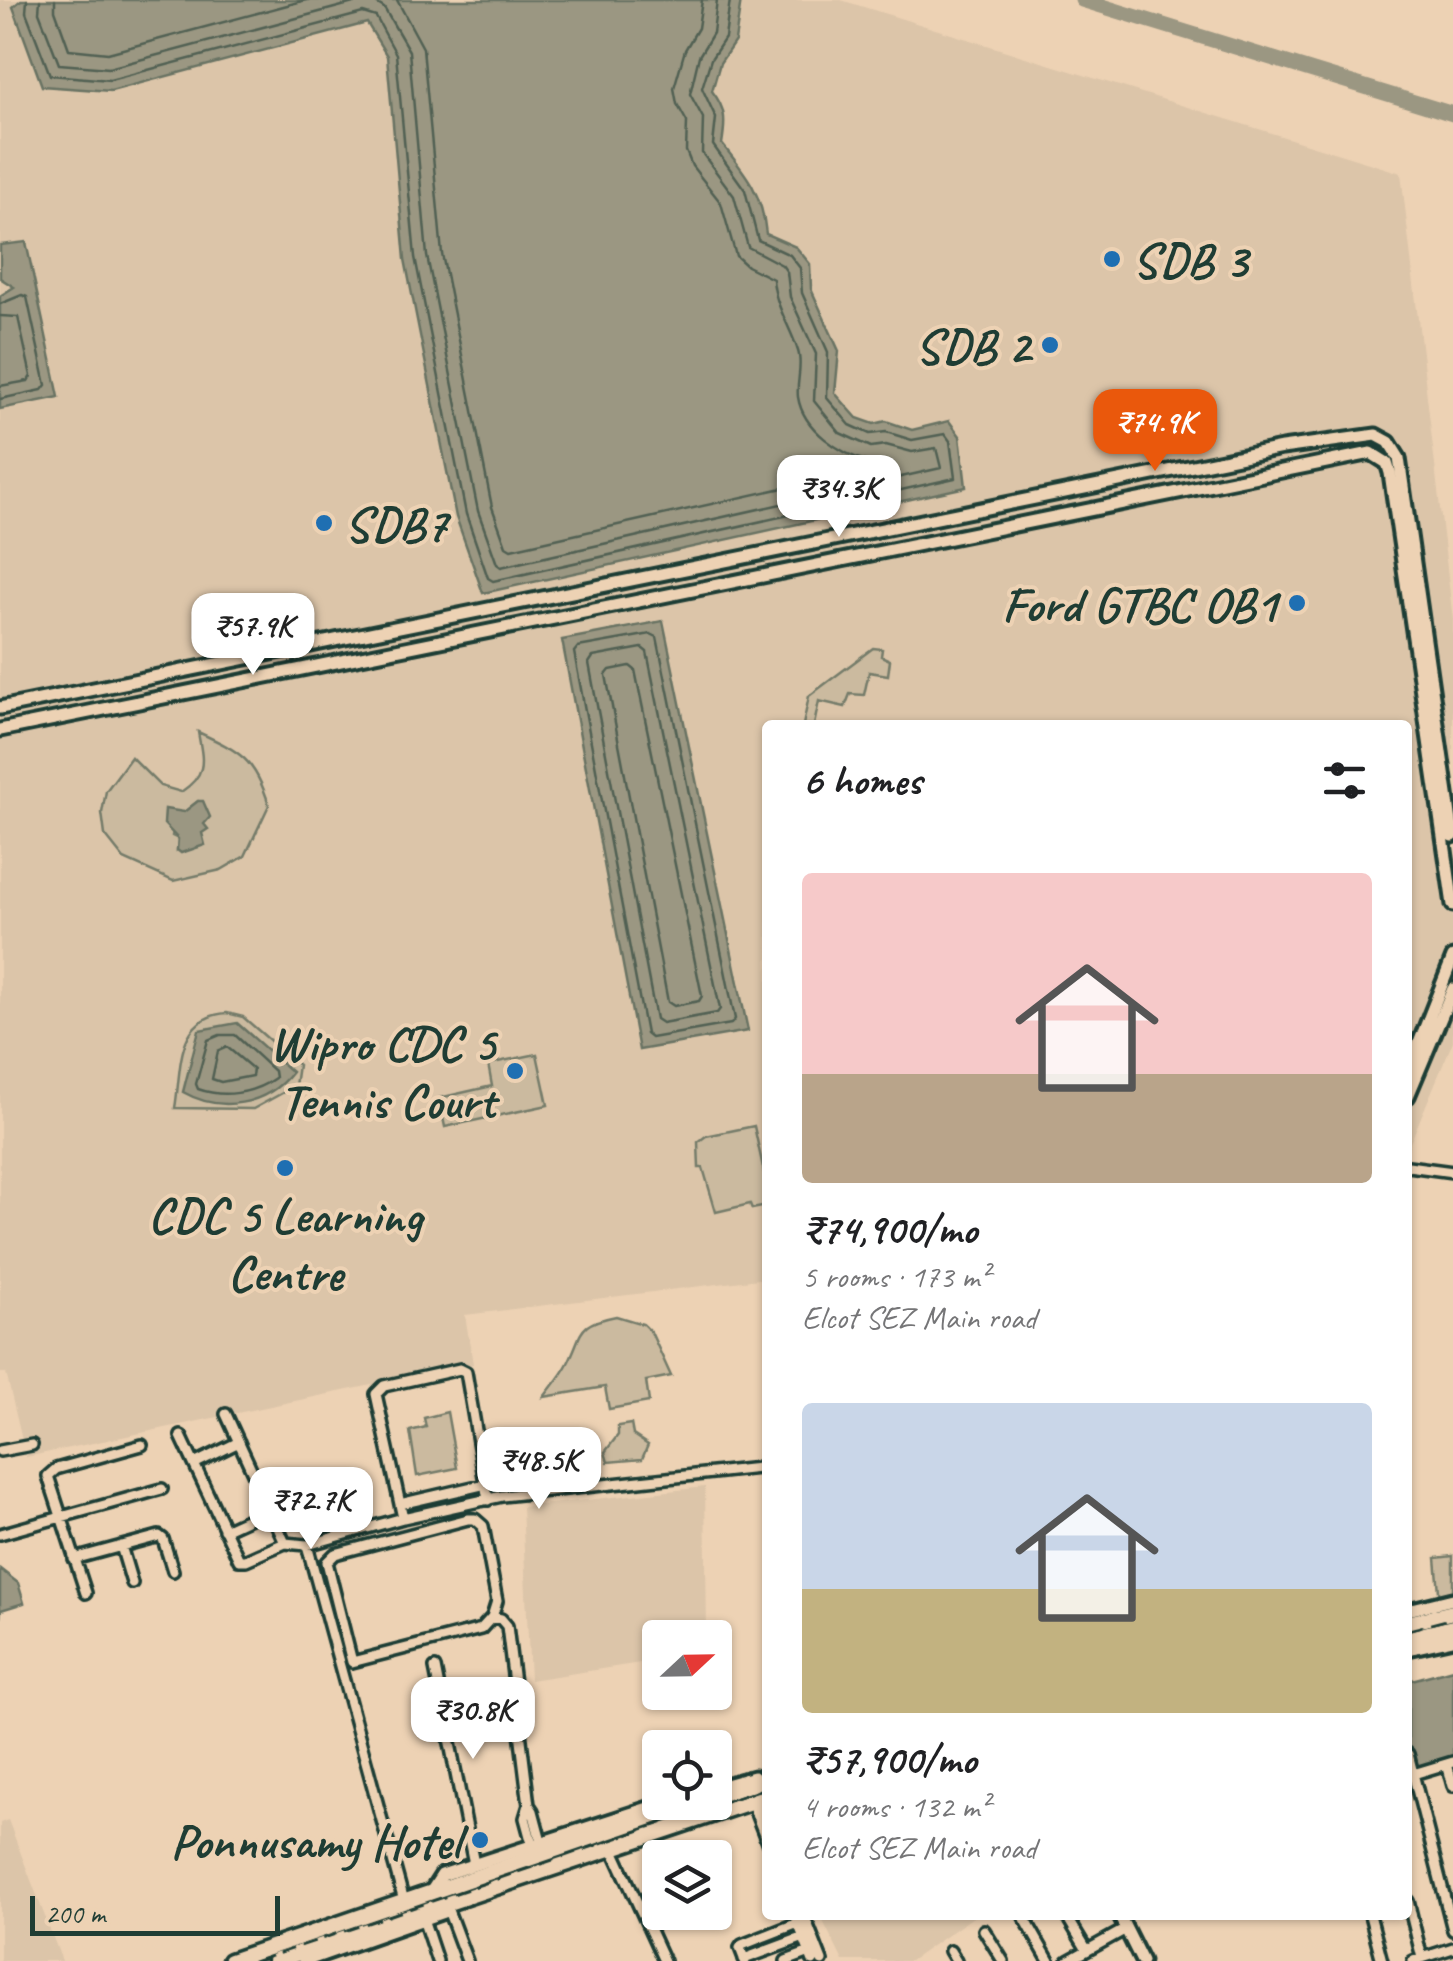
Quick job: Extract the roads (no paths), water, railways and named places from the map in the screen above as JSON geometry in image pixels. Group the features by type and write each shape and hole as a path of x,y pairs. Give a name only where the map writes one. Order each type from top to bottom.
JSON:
{"main road":[{"path":"1412,1623 1453,1612"},
{"path":"1412,1637 1453,1627"},
{"path":"732,1798 757,1800"},
{"path":"644,1828 757,1800"},
{"path":"275,1961 610,1848 660,1820"},
{"path":"230,1961 432,1892 610,1848"}],"street":[{"path":"0,708 744,556 1376,435 1394,448 1399,458 1453,836"},
{"path":"1344,440 1348,457"},
{"path":"0,730 1371,453 1380,456 1390,474 1453,905"},
{"path":"498,609 504,629"},
{"path":"1412,1060 1453,957"},
{"path":"1412,1086 1453,989"},
{"path":"1412,1164 1453,1172"},
{"path":"403,1518 376,1394 384,1386 466,1372 471,1382 488,1500"},
{"path":"226,1414 285,1543"},
{"path":"181,1436 242,1562 285,1543 308,1545 403,1518 488,1500 762,1468"},
{"path":"194,1464 239,1442"},
{"path":"86,1593 48,1476 52,1471 142,1445"},
{"path":"0,1452 32,1446"},
{"path":"400,1504 486,1484"},
{"path":"0,1534 162,1489"},
{"path":"224,1530 270,1509"},
{"path":"340,1666 481,1630 492,1617 497,1601 486,1536 476,1518 335,1554 328,1562 352,1662"},
{"path":"74,1558 161,1537 173,1571"},
{"path":"308,1545 404,1901"},
{"path":"121,1546 132,1584"},
{"path":"1412,1609 1453,1600"},
{"path":"492,1617 507,1626 528,1805 526,1818 536,1843"},
{"path":"1412,1648 1453,1640"},
{"path":"435,1668 474,1864"},
{"path":"1412,1774 1450,1763 1453,1786"},
{"path":"732,1784 762,1777"},
{"path":"1412,1782 1453,1930"},
{"path":"304,1961 610,1848 682,1836 757,1800"},
{"path":"432,1892 442,1876 642,1810"},
{"path":"610,1848 664,1961"},
{"path":"448,1910 466,1961"},
{"path":"423,1919 438,1961"},
{"path":"795,1920 746,1942 740,1948 744,1960 804,1936"},
{"path":"786,1961 811,1957 800,1920"},
{"path":"800,1920 822,1961"},
{"path":"1025,1920 1049,1961"},
{"path":"1069,1920 1087,1950"},
{"path":"1122,1920 1142,1961"},
{"path":"1371,1920 1382,1961"},
{"path":"1411,1920 1418,1959 1453,1948"},
{"path":"1068,1961 1126,1929"},
{"path":"984,1930 1002,1961"},
{"path":"950,1950 956,1961"}],"water":[{"path":"21,0 741,0 735,41 720,63 712,91 724,115 722,144 752,185 766,234 796,247 810,264 811,289 839,351 835,393 857,418 874,424 886,421 912,430 949,421 960,436 966,487 483,593 456,517 405,259 387,56 367,23 111,91 42,86 13,7"},
{"path":"26,242 59,397 0,409 0,296 14,287 0,278 0,245"},
{"path":"663,621 748,1031 639,1050 562,640"},
{"path":"203,801 210,817 204,824 208,829 202,833 205,845 181,853 177,850 178,839 164,824 165,809 184,812"},
{"path":"237,1023 292,1072 269,1092 242,1103 212,1103 183,1092 199,1030"},
{"path":"0,1569 18,1583 24,1603 1,1610 0,1619"},
{"path":"1453,1669 1453,1759 1414,1769 1412,1761 1412,1680"}],"waterway":[{"path":"1082,0 1453,114"}],"railway":[{"path":"1412,1629 1453,1618"},
{"path":"257,1961 762,1789"}],"place":[{"name":"SDB 3","path":"1112,259"},
{"name":"SDB 2","path":"1050,345"},
{"name":"SDB7","path":"324,523"},
{"name":"Ford GTBC OB1","path":"1297,603"},
{"name":"Wipro CDC 5 Tennis Court","path":"515,1071"},
{"name":"CDC 5 Learning Centre","path":"285,1168"},
{"name":"Ponnusamy Hotel","path":"480,1840"}]}
